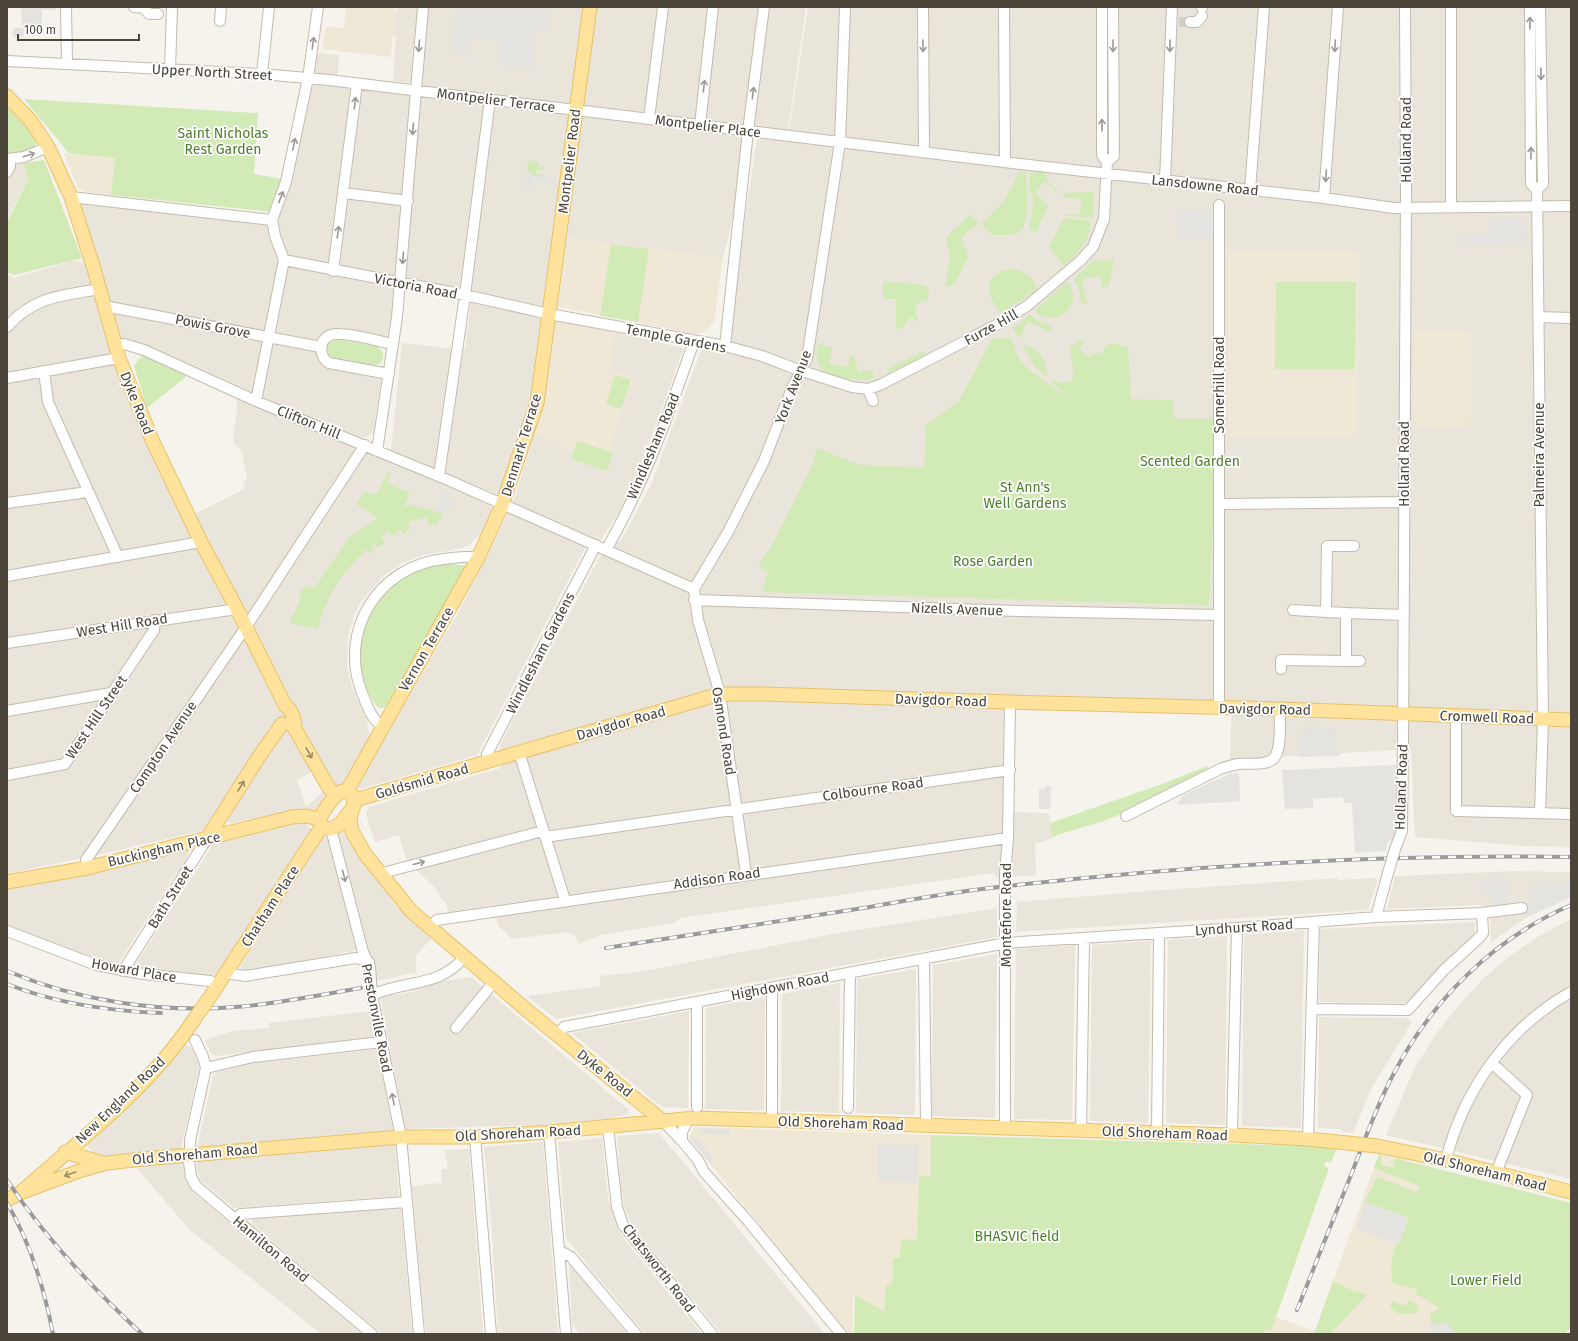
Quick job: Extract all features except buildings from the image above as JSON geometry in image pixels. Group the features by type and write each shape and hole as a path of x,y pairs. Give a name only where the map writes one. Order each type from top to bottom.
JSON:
{"main road":[{"name":"Montpelier Road","path":"549,314 590,7"},
{"name":"Dyke Road","path":"7,96 30,121 48,147 70,197 117,351 153,442 200,542 237,609 285,705 290,708 295,721 295,728 329,788 347,799 352,831 365,854 404,904 430,928 664,1122"},
{"name":"Denmark Terrace","path":"502,504 537,404 549,314"},
{"name":"Vernon Terrace","path":"347,799 382,726 478,558 502,504"},
{"name":"Davigdor Road","path":"489,761 720,694 772,694 1403,714"},
{"path":"285,705 282,724 291,723 295,728"},
{"name":"Cromwell Road","path":"1403,714 1571,720"},
{"name":"Bath Street","path":"208,837 221,819 260,755 282,724"},
{"name":"Goldsmid Road","path":"347,799 489,761"},
{"path":"328,825 347,799"},
{"path":"328,825 347,799"},
{"name":"Buckingham Place","path":"7,882 87,868 208,837 214,838 226,835 229,832 305,816 328,825"},
{"path":"221,819 222,827 229,832"},
{"path":"328,825 352,831"},
{"name":"Chatham Place","path":"215,990 328,825"},
{"name":"New England Road","path":"7,1200 20,1193 148,1077 193,1021 215,990"},
{"name":"Old Shoreham Road","path":"20,1193 75,1172 107,1163 189,1154 400,1138 549,1132 688,1119 1081,1130 1308,1139 1377,1146 1446,1160 1571,1192"},
{"name":"Old Shoreham Road","path":"65,1152 107,1163"}],"street":[{"path":"66,7 67,63"},
{"path":"134,7 144,8 150,14 167,13 170,69"},
{"path":"220,21 221,7"},
{"path":"262,74 270,7"},
{"path":"256,401 284,260 275,236 272,220 286,182 308,78 318,7"},
{"path":"377,451 394,344 408,201 423,7"},
{"path":"649,119 663,7"},
{"path":"700,125 713,7"},
{"path":"725,346 748,131 764,7"},
{"name":"York Avenue","path":"694,595 764,461 792,388 802,370 808,350 840,142 845,7"},
{"path":"922,7 924,152"},
{"path":"1004,7 1005,162"},
{"path":"1102,7 1102,155 1107,167"},
{"path":"1107,167 1114,156 1113,7"},
{"path":"1166,178 1175,22 1172,7"},
{"path":"1250,190 1264,7"},
{"path":"1324,198 1338,7"},
{"name":"Holland Road","path":"1376,916 1395,849 1402,831 1406,208 1405,7"},
{"path":"1451,7 1451,207"},
{"name":"Palmeira Avenue","path":"1530,7 1531,184 1537,190 1538,434 1543,719 1540,813"},
{"name":"Palmeira Avenue","path":"1537,190 1543,184 1540,7"},
{"path":"1190,22 1197,22 1202,10"},
{"name":"Upper North Street","path":"7,61 262,74 416,90"},
{"path":"333,271 357,84"},
{"name":"Montpelier Terrace","path":"416,90 576,110"},
{"path":"439,476 465,296 490,99"},
{"name":"Montpelier Place","path":"576,110 840,142"},
{"name":"Lansdowne Road","path":"840,142 1005,162 1107,167 1166,178 1394,208 1571,206"},
{"path":"7,172 10,166 8,159 24,157 48,147"},
{"name":"Furze Hill","path":"868,389 905,373 1013,316 1037,298 1080,261 1093,247 1102,228 1104,219 1107,167"},
{"path":"344,193 408,201"},
{"path":"70,197 272,220"},
{"name":"Somerhill Road","path":"1219,205 1219,708"},
{"name":"Victoria Road","path":"284,260 549,314"},
{"path":"7,327 18,314 41,300 99,289"},
{"name":"Powis Grove","path":"104,306 321,346"},
{"name":"Temple Gardens","path":"549,314 725,346 762,356 802,370"},
{"path":"1538,317 1571,318"},
{"path":"389,374 332,364 323,357 321,346 326,338 337,334 394,344"},
{"name":"Windlesham Road","path":"606,550 641,482 674,399 693,340"},
{"name":"Clifton Hill","path":"7,378 44,371 117,351 124,344 144,350 256,401 439,476 596,545 694,595"},
{"path":"802,370 852,387 868,389 873,401"},
{"path":"44,371 48,402 118,557"},
{"name":"Compton Avenue","path":"87,868 86,860 246,627 365,445"},
{"path":"7,503 88,492"},
{"path":"1220,504 1404,502"},
{"path":"7,576 200,542"},
{"name":"Windlesham Gardens","path":"489,761 487,754 596,545"},
{"path":"1326,612 1327,546 1354,546"},
{"path":"382,726 376,722 366,705 355,672 355,645 358,630 366,609 377,594 389,582 415,566 442,559 478,558"},
{"name":"Nizells Avenue","path":"694,595 1018,611 1220,615"},
{"name":"Osmond Road","path":"694,595 698,620 720,694 746,874"},
{"name":"West Hill Road","path":"7,643 237,609"},
{"path":"1293,610 1404,615"},
{"path":"1346,613 1346,661"},
{"name":"West Hill Street","path":"7,775 65,764 154,630 155,620"},
{"path":"1281,669 1281,660 1360,661"},
{"path":"7,711 111,693"},
{"name":"Montefiore Road","path":"1004,1128 1006,943 1005,873 1008,838 1010,770 1010,702"},
{"path":"1126,816 1220,769 1236,764 1265,763 1271,761 1276,756 1280,709"},
{"path":"1456,716 1456,811 1571,814"},
{"path":"519,752 565,900"},
{"name":"Colbourne Road","path":"381,874 544,834 736,809 1010,770"},
{"name":"Prestonville Road","path":"328,825 363,952 369,962 372,995 400,1138 419,1334"},
{"name":"Bath Street","path":"123,971 208,837"},
{"name":"Addison Road","path":"430,928 437,920 565,900 1008,838"},
{"name":"Lyndhurst Road","path":"1006,943 1237,928 1376,916 1482,913 1522,908"},
{"path":"1311,1009 1408,1010 1444,970 1480,938 1483,933 1482,913"},
{"path":"1308,1139 1314,922"},
{"path":"1232,1135 1237,928"},
{"name":"Howard Place","path":"7,931 76,958 123,971 210,981 215,990"},
{"path":"1157,1133 1159,933"},
{"path":"1081,1130 1084,939"},
{"name":"Highdown Road","path":"558,1035 564,1027 1006,943"},
{"path":"372,995 439,977 455,968 464,957"},
{"path":"228,972 245,976 356,958 369,962"},
{"path":"924,959 926,1125"},
{"path":"848,1108 850,973"},
{"path":"456,1028 494,982"},
{"path":"772,988 772,1121"},
{"path":"1446,1160 1463,1111 1492,1063 1508,1041 1519,1030 1560,998 1571,992"},
{"path":"697,1002 697,1107"},
{"path":"195,1040 206,1068 253,1057 382,1042"},
{"path":"1492,1063 1527,1095 1496,1173"},
{"name":"Hamilton Road","path":"206,1068 190,1140 189,1154 194,1184 372,1334"},
{"path":"682,1141 682,1132 688,1119"},
{"name":"Dyke Road","path":"664,1122 698,1160 707,1176 748,1221 841,1334"},
{"name":"Chatsworth Road","path":"608,1127 617,1207 623,1225 712,1334"},
{"path":"549,1132 566,1334"},
{"path":"475,1136 491,1334"},
{"path":"235,1219 241,1214 406,1202"},
{"path":"560,1254 568,1254 571,1257 636,1334"}],"shaded area":[{"path":"21,7 56,7 56,10 42,10 42,25 26,25 23,37 13,37 13,28 22,28"},
{"path":"346,7 395,7 391,57 322,49 326,27 344,28"},
{"path":"397,7 420,7 411,83 393,81 396,37 388,36 389,14 396,14"},
{"path":"427,7 806,7 788,130 752,137 723,258 567,238 556,319 684,348 639,469 622,507 601,540 585,548 477,755 361,789 357,787 358,783 461,608 494,543 513,501 531,446 541,402 563,186 541,313 536,403 499,495 391,450 402,343 465,350 472,294 406,280"},
{"path":"456,7 551,7 547,31 454,22"},
{"path":"808,7 1571,7 1571,847 1525,846 1415,837 1411,749 1230,760 1232,702 1004,699 1003,812 1049,813 1053,838 1035,844 1036,875 997,878 994,873 680,918 674,923 601,935 579,944 574,934 569,934 568,932 512,939 498,926 495,905 448,912 446,903 440,897 438,891 406,860 399,835 375,842 366,814 368,807 501,768 500,745 600,556 621,540 650,487 701,351 704,350 725,354 757,139 789,131"},
{"path":"455,23 535,31 532,69 499,65 500,41 470,36 468,54 452,53"},
{"path":"316,53 339,55 337,83 411,95 397,285 387,337 334,329 328,331 316,346 318,358 327,367 381,379 373,434 359,439 117,339 73,199 274,223"},
{"path":"73,153 115,158 111,195 86,192 78,188 64,154"},
{"path":"22,160 28,178 7,219 7,176 16,161"},
{"path":"527,169 534,176 555,179 555,183 534,180 533,188 525,188"},
{"path":"1178,209 1213,209 1213,238 1178,239"},
{"path":"1519,218 1527,227 1527,244 1457,245 1457,235 1490,234 1490,219"},
{"path":"567,238 723,258 714,322 706,331 696,334 558,307"},
{"path":"1228,251 1359,251 1357,437 1228,437"},
{"path":"72,261 90,263 98,289 187,518 244,489 243,482 247,480 242,452 234,444 233,434 237,412 237,400 239,395 441,481 494,508 484,530 469,545 459,549 424,555 402,563 383,576 360,603 353,618 348,636 347,666 352,688 364,715 366,716 369,734 366,749 345,784 336,791 321,767 297,780 306,807 326,789 333,797 319,814 251,822 250,819 231,823 228,822 230,816 218,807 204,830 7,874 7,275 14,278"},
{"path":"556,321 615,333 609,371 635,376 612,439 611,452 613,453 607,471 570,459 572,450 562,446 563,443 535,434 544,402"},
{"path":"1414,331 1470,331 1471,426 1413,427"},
{"path":"444,489 448,490 446,497 457,502 452,509 440,512 435,511"},
{"path":"1306,726 1335,728 1334,743 1340,756 1298,757 1300,733 1306,733"},
{"path":"1397,765 1397,837 1388,842 1386,851 1355,853 1352,803 1344,803 1343,797 1313,799 1313,808 1285,809 1282,770"},
{"path":"1239,773 1240,801 1177,805 1183,795 1229,774"},
{"path":"1045,786 1051,786 1050,809 1039,809 1039,789 1045,789"},
{"path":"304,822 311,829 217,976 134,967 214,843"},
{"path":"342,829 396,906 432,938 416,955 416,972 377,981 372,964 357,950 248,972 240,967 324,835"},
{"path":"188,850 189,854 181,870 177,872 118,964 63,948 7,926 7,889 49,882"},
{"path":"1514,871 1571,872 1571,897 1527,917 1491,942 1490,916 1480,905 1387,909 1395,876"},
{"path":"1338,878 1338,880 1376,878 1377,883 1368,910 1016,932 1017,902 1161,890"},
{"path":"1507,878 1506,901 1503,902 1503,907 1496,907 1491,904 1491,891 1480,891 1479,879"},
{"path":"1567,878 1571,878 1571,897 1527,917 1521,903 1533,903 1533,895 1529,895 1529,886 1541,886 1542,890 1546,890 1547,886 1567,886"},
{"path":"997,908 997,937 556,1019 527,996 601,986 599,976 640,972 833,934"},
{"path":"1571,919 1571,1179 1386,1135 1415,1067 1439,1030 1459,1005 1483,979 1506,959 1539,936"},
{"path":"1475,922 1475,934 1446,960 1409,1000 1404,1003 1319,1002 1320,929"},
{"path":"1304,930 1301,1128 1242,1126 1244,935"},
{"path":"1227,936 1225,1125 1166,1123 1168,940"},
{"path":"1151,941 1148,1123 1091,1121 1092,945"},
{"path":"1075,945 1072,1120 1014,1119 1016,949"},
{"path":"997,954 995,1118 932,1116 933,965"},
{"path":"916,969 915,1115 856,1113 857,979"},
{"path":"471,977 629,1110 628,1114 606,1119 535,1125 405,1129 380,997 412,992 439,982"},
{"path":"840,983 839,1113 781,1111 782,994"},
{"path":"765,997 764,1111 705,1109 706,1008"},
{"path":"370,1011 374,1037 217,1056 211,1054 205,1040 233,1031 269,1028 269,1023"},
{"path":"689,1011 688,1108 663,1107 572,1033"},
{"path":"1319,1017 1408,1018 1412,1022 1371,1089 1353,1133 1343,1132 1341,1129 1318,1128"},
{"path":"183,1045 191,1047 196,1054 199,1067 181,1149 104,1159 95,1157 85,1141"},
{"path":"377,1049 393,1130 197,1148 213,1076 215,1073 248,1064"},
{"path":"694,1127 931,1135 931,1176 919,1176 917,1240 900,1259 893,1258 892,1285 886,1285 884,1311 853,1294 853,1334 849,1334 689,1138"},
{"path":"701,1128 731,1129 730,1135 701,1134"},
{"path":"659,1133 825,1334 722,1334 677,1280 632,1225 625,1209 621,1187 617,1136"},
{"path":"602,1138 608,1198 617,1228 627,1243 702,1334 645,1334 566,1238 558,1142"},
{"path":"697,1138 715,1160 711,1164 692,1141"},
{"path":"543,1142 558,1334 498,1334 491,1218 484,1147"},
{"path":"395,1144 399,1196 234,1208 200,1180 196,1167 198,1160"},
{"path":"878,1144 919,1145 917,1183 877,1181"},
{"path":"469,1149 483,1334 427,1334 424,1321 412,1186 441,1183 442,1169 448,1169 445,1150"},
{"path":"1379,1154 1571,1203 1571,1327 1564,1334 1209,1334 1216,1293 1271,1331 1276,1317 1315,1331"},
{"path":"182,1162 186,1182 194,1193 362,1334 321,1334 189,1229 135,1166"},
{"path":"1365,1202 1409,1218 1399,1244 1356,1229"},
{"path":"401,1207 412,1334 382,1334 251,1223 254,1218"},
{"path":"569,1264 627,1334 580,1334 572,1324"},
{"path":"1430,1321 1438,1325 1446,1322 1456,1334 1431,1334"}],"green space":[{"name":"Saint Nicholas Rest Garden","path":"24,99 258,113 254,174 282,179 272,212 111,195 115,158 69,153"},
{"path":"7,107 34,135 37,141 33,150 7,154"},
{"path":"44,160 82,258 14,275 7,272 7,222 28,179 23,163"},
{"path":"528,160 538,162 538,166 544,167 543,170 536,170 536,174 542,174 542,177 534,176 527,169"},
{"path":"1020,171 1026,172 1027,211 1023,226 1020,231 1014,234 992,235 982,224 1005,200"},
{"path":"1044,172 1049,182 1059,192 1058,194 1045,181 1035,193 1048,206 1036,232 1030,230 1029,225 1034,200 1030,191 1030,173"},
{"path":"1093,192 1093,218 1066,216 1065,214 1079,215 1082,199 1063,197 1065,193"},
{"path":"970,214 979,223 961,237 968,257 954,285 945,287 950,257 946,237"},
{"path":"1064,218 1091,221 1086,240 1074,257 1064,266 1049,247"},
{"path":"611,244 649,249 638,322 600,316"},
{"path":"1114,260 1109,285 1101,287 1101,277 1088,277 1082,280 1087,304 1081,302 1079,290 1074,279 1092,261"},
{"path":"1012,269 1021,271 1028,275 1034,282 1037,290 1001,313 992,299 990,285 996,275 1003,271"},
{"path":"883,281 925,285 925,287 929,287 928,300 917,304 915,312 919,322 910,317 904,326 898,330 896,328 896,299 883,299"},
{"path":"1276,282 1356,282 1355,369 1275,369"},
{"path":"1066,283 1069,283 1073,291 1073,299 1071,306 1066,312 1053,318 1045,317 1037,313 1036,309"},
{"path":"1030,314 1039,322 1050,325 1052,333 1028,321 1019,339 1013,328"},
{"name":"St Ann's Well Gardens","path":"1011,338 1016,353 1025,366 1070,400 1052,382 1054,380 1061,383 1070,382 1074,377 1070,348 1082,339 1085,342 1079,347 1088,358 1096,352 1098,355 1110,344 1119,344 1128,348 1131,399 1172,400 1175,419 1218,419 1209,605 762,592 766,582 764,581 768,573 758,565 770,549 813,464 817,448 860,465 924,468 926,425 959,401 992,339"},
{"path":"336,339 377,346 383,353 382,361 380,364 367,365 330,357 326,349 327,345"},
{"path":"818,344 832,347 829,364 848,367 850,356 854,355 858,372 872,369 874,379 861,380 837,377 824,371 818,361"},
{"path":"1022,344 1034,349 1041,355 1045,363 1048,376 1036,368"},
{"path":"922,352 927,354 887,374 890,367"},
{"path":"146,355 187,376 147,408 134,366 139,358"},
{"path":"615,375 631,380 621,409 606,404"},
{"path":"577,441 613,453 607,471 571,459"},
{"path":"388,471 391,473 387,483 410,493 404,507 409,505 440,512 442,519 437,520 438,524 429,526 427,517 408,522 410,529 406,531 407,533 403,535 401,529 396,532 397,534 391,536 388,531 381,537 385,543 378,548 374,543 371,546 374,551 369,553 366,549 362,551 364,553 347,570 329,597 318,629 289,623 301,598 299,597 302,589 308,586 314,589 349,537 378,518 356,504 365,491 376,495"},
{"path":"452,564 467,566 397,691 384,708 379,708 368,691 360,662 360,646 364,629 370,614 379,600 404,577 419,570 439,565"},
{"path":"1207,766 1209,771 1143,805 1104,821 1057,835 1053,838 1050,823 1165,783"},
{"name":"BHASVIC field","path":"931,1135 1337,1147 1331,1163 1326,1161 1324,1166 1329,1168 1271,1331 1265,1330 1264,1334 854,1334 855,1295 884,1311 886,1285 892,1285 893,1258 900,1258 901,1239 917,1240 919,1176 931,1176"},
{"name":"Lower Field","path":"1379,1154 1381,1154 1381,1165 1393,1168 1395,1158 1571,1203 1571,1327 1564,1334 1456,1334 1446,1322 1438,1325 1430,1321 1431,1313 1440,1308 1416,1294 1418,1290 1393,1283 1391,1265 1392,1257 1407,1217 1365,1202 1377,1177 1417,1192 1420,1186 1374,1168"},
{"path":"1333,1281 1354,1291 1368,1294 1330,1334 1314,1334"},
{"path":"1408,1300 1417,1304 1418,1309 1414,1314 1396,1313 1390,1307 1392,1301 1406,1306"}],"tunnel":[{"path":"1179,22 1190,22"}],"railway":[{"path":"606,948 966,891 1129,874 1276,863 1350,860 1571,857"},
{"path":"1297,1310 1387,1087 1409,1048 1426,1022 1446,997 1467,975 1491,954 1516,935 1571,905"},
{"path":"7,971 62,990 90,997 148,1006 177,1008 251,1006 361,988"},
{"path":"7,984 45,997 83,1005 161,1013"},
{"path":"7,1180 53,1242 87,1280 142,1334"},
{"path":"7,1203 23,1234 36,1266 53,1334"}],"park label":[{"name":"Scented Garden","path":"1190,461"},
{"name":"Rose Garden","path":"993,561"}]}
